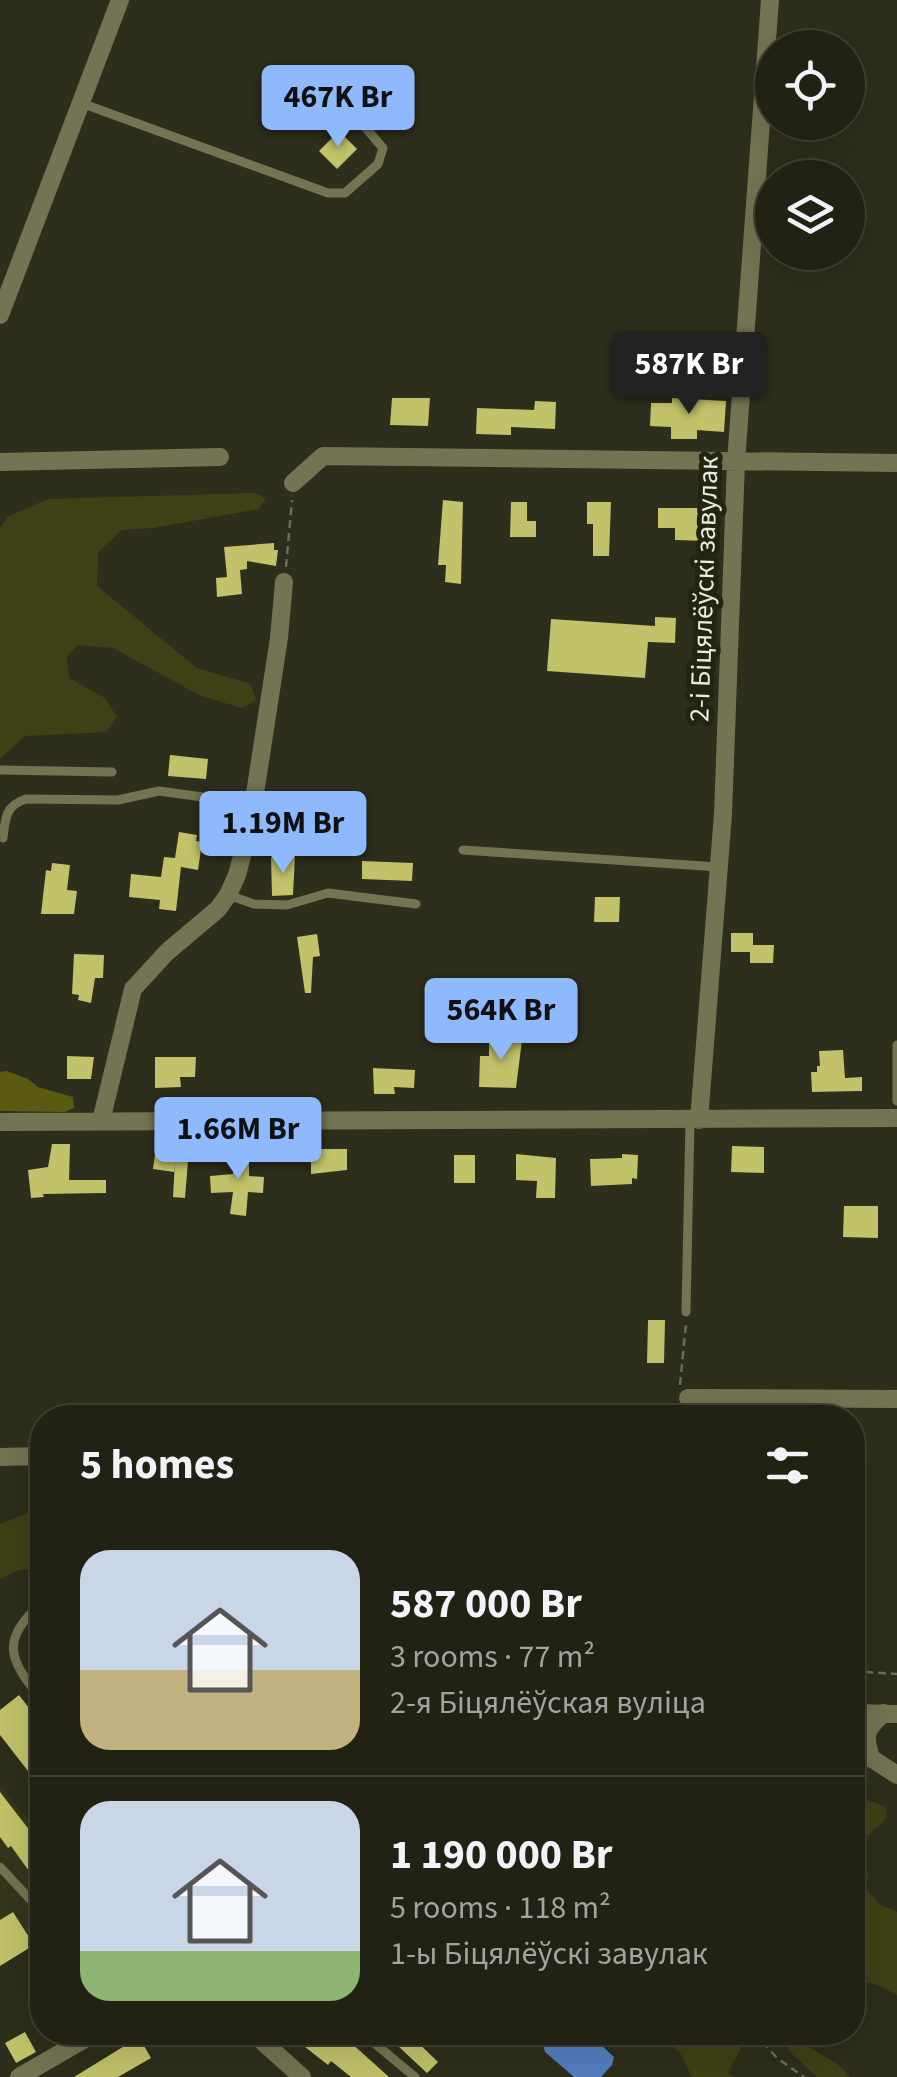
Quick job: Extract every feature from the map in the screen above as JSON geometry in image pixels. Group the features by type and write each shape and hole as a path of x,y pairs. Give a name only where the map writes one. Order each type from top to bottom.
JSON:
{"street":[{"path":"0,315 120,0"},
{"name":"2-і Біцялёўскі завулак","path":"694,1120 719,868 736,462 770,0"},
{"path":"0,462 220,456"},
{"path":"293,484 322,456 897,463"},
{"path":"101,1121 133,989 167,952 218,909 228,895 241,859 279,638 284,582"},
{"path":"0,1122 897,1118"},
{"path":"680,1396 897,1399"},
{"path":"0,1457 30,1456"},
{"path":"865,1713 890,1714"},
{"path":"871,1758 865,1740 867,1728 890,1714"},
{"path":"865,1751 897,1775"},
{"path":"19,2077 74,2045"},
{"path":"272,2045 302,2077"}],"lane":[{"path":"81,103 328,194 345,193 378,164 383,148 364,126"},
{"path":"0,770 112,772"},
{"path":"2,838 9,809 14,802 26,799 118,800 158,791 253,804"},
{"path":"463,850 719,868"},
{"path":"228,895 254,904 286,905 328,893 416,904"},
{"path":"897,1045 897,1101"},
{"path":"686,1312 694,1120"},
{"path":"30,1611 7,1638 8,1658 30,1685"},
{"path":"865,1763 871,1758"},
{"path":"0,1867 30,1899"},
{"path":"377,2045 415,2077"}],"path":[{"path":"284,582 293,484"},
{"path":"673,1405 680,1396 686,1312"},
{"path":"865,1672 897,1674"},
{"path":"766,2045 804,2077"}],"shaded area":[{"path":"254,493 266,498 259,509 122,530 98,552 97,586 197,668 251,684 256,700 242,708 201,696 113,648 78,645 67,657 69,678 105,698 117,717 106,732 25,736 0,759 0,527 9,516 48,499"},
{"path":"7,1071 38,1087 73,1097 74,1108 65,1112 0,1111 0,1072"},
{"path":"30,1513 30,1569 0,1579 0,1524"},
{"path":"0,1785 30,1821 30,1947 0,1966"},
{"path":"865,1799 886,1807 887,1818 865,1838"},
{"path":"865,1889 881,1905 897,1912 897,1995 865,1982"},
{"path":"670,2045 742,2046 728,2072 733,2077 692,2077 679,2051"},
{"path":"786,2045 807,2045 838,2064 850,2077 817,2077"}],"water":[{"path":"543,2045 601,2045 614,2057 601,2077 574,2077 545,2052"}],"building":[{"path":"339,131 357,149 337,169 319,151"},
{"path":"392,398 430,398 428,426 390,425"},
{"path":"672,398 726,401 724,432 697,430 697,439 671,439 671,427 650,426 651,403 672,403"},
{"path":"535,401 556,402 555,429 511,427 511,435 476,434 477,408 534,410"},
{"path":"443,500 463,502 461,584 445,582 446,565 438,565"},
{"path":"511,502 527,502 527,521 536,521 536,537 510,537"},
{"path":"587,502 611,502 609,556 593,556 593,524 587,524"},
{"path":"658,508 709,508 709,541 675,540 675,528 658,528"},
{"path":"274,543 274,550 278,550 276,566 247,561 247,569 240,570 242,594 217,597 216,578 227,577 224,547"},
{"path":"655,617 676,618 675,643 648,642 645,678 547,671 551,619 655,626"},
{"path":"170,755 208,759 206,779 168,776"},
{"path":"179,832 197,835 196,841 202,842 198,870 181,867 176,911 159,909 160,900 129,897 131,874 161,877 164,857 175,858"},
{"path":"295,856 293,895 272,896 271,857"},
{"path":"362,861 413,863 412,881 362,879"},
{"path":"52,863 70,865 67,890 77,891 74,914 41,914 46,870 51,871"},
{"path":"595,897 620,897 619,922 594,922"},
{"path":"731,933 753,933 753,945 774,945 773,963 750,963 750,952 731,952"},
{"path":"317,934 320,956 313,957 311,993 305,993 297,937"},
{"path":"74,954 104,955 103,978 95,978 91,1003 72,994"},
{"path":"489,1035 522,1040 516,1088 479,1087 480,1056 489,1056"},
{"path":"843,1050 845,1078 862,1077 862,1091 812,1092 811,1072 817,1072 820,1066 819,1051"},
{"path":"67,1056 94,1057 91,1079 67,1079"},
{"path":"155,1057 196,1057 195,1077 180,1077 181,1087 155,1088"},
{"path":"373,1068 415,1070 414,1088 394,1087 395,1094 374,1094"},
{"path":"52,1144 70,1144 69,1180 106,1180 106,1193 43,1194 44,1197 31,1198 28,1170 48,1167"},
{"path":"732,1146 764,1147 764,1173 731,1172"},
{"path":"156,1147 177,1150 176,1160 188,1161 185,1198 173,1197 175,1161 174,1172 153,1169"},
{"path":"233,1148 249,1148 249,1176 264,1177 263,1193 248,1192 246,1216 230,1214 233,1192 211,1193 210,1176 233,1174"},
{"path":"311,1149 347,1149 347,1170 311,1174"},
{"path":"516,1154 556,1158 555,1198 536,1198 537,1181 516,1180"},
{"path":"622,1154 638,1155 637,1179 632,1178 632,1184 591,1186 590,1159 622,1158"},
{"path":"454,1155 475,1155 475,1183 454,1183"},
{"path":"844,1206 878,1206 878,1238 843,1237"},
{"path":"648,1320 665,1320 664,1363 647,1363"},
{"path":"19,1695 30,1709 30,1774 0,1735 0,1710"},
{"path":"0,1792 30,1831 30,1872 11,1846 8,1848 0,1837"},
{"path":"13,1912 30,1939 30,1947 0,1966 0,1920"},
{"path":"25,2032 36,2052 16,2063 5,2043"},
{"path":"126,2045 144,2045 151,2058 118,2077 74,2077"},
{"path":"303,2045 353,2045 389,2077 351,2077 331,2061 328,2065"},
{"path":"420,2045 438,2062 427,2073 398,2046"}]}
